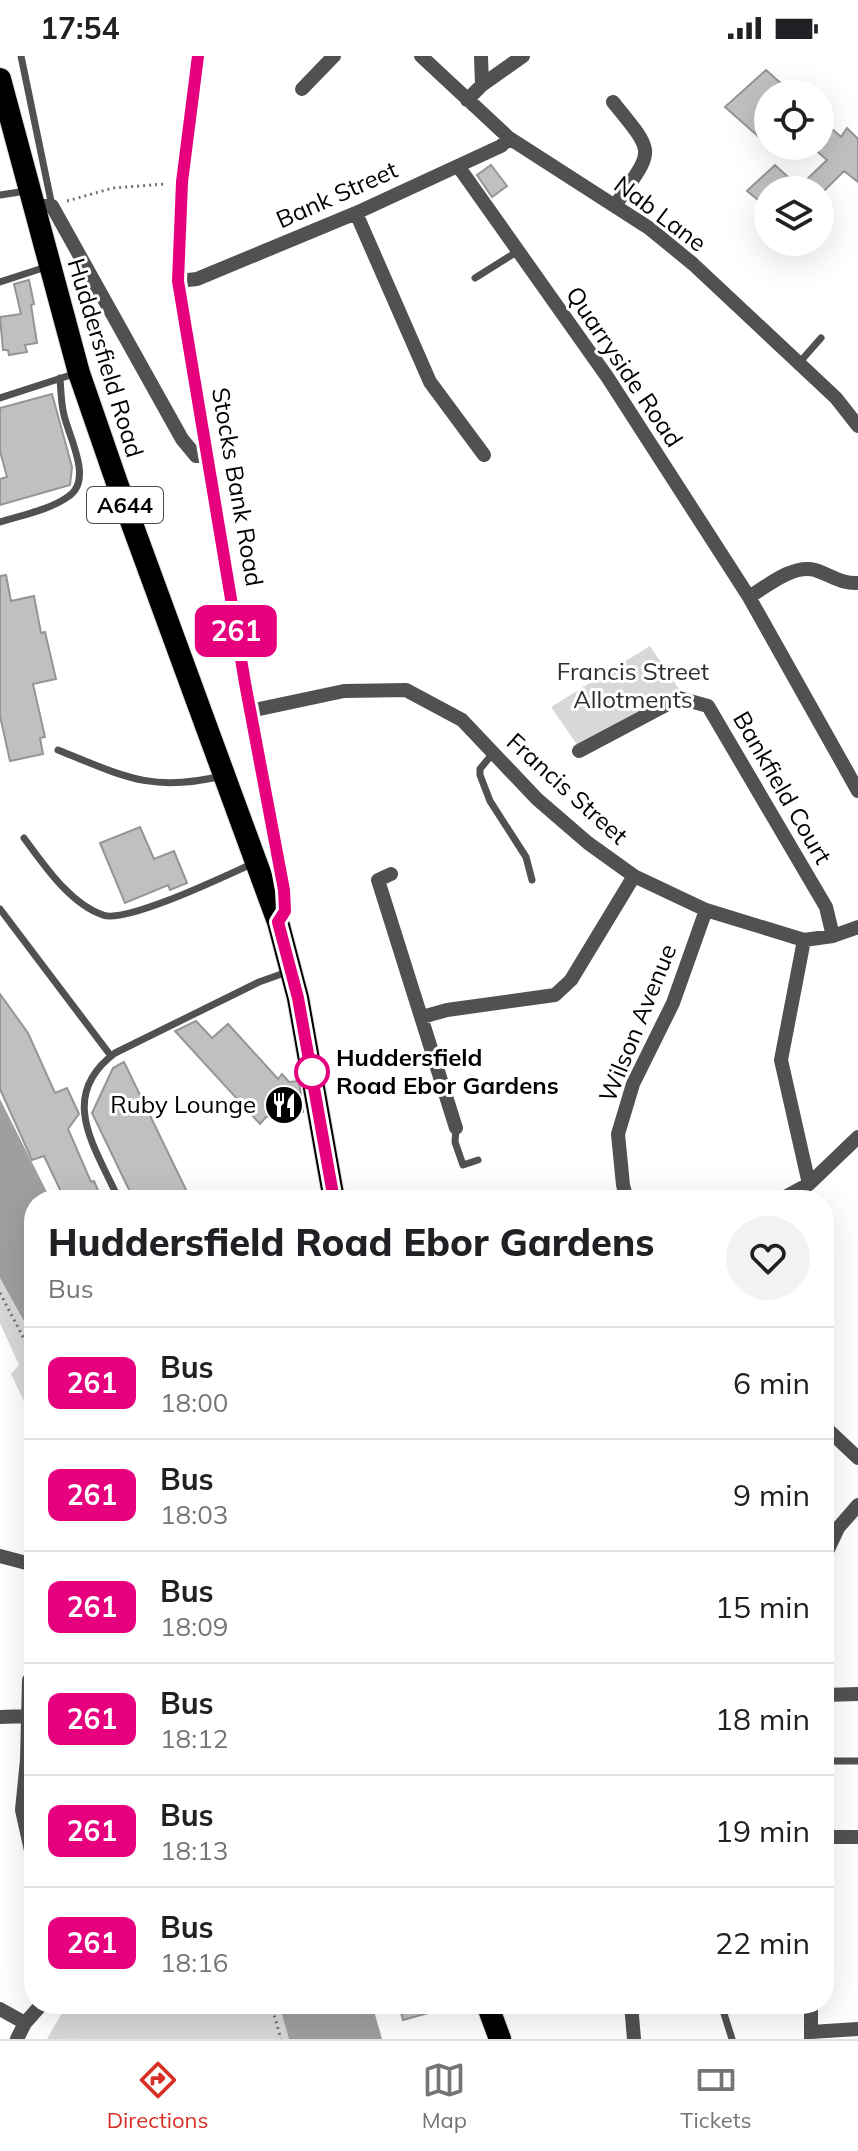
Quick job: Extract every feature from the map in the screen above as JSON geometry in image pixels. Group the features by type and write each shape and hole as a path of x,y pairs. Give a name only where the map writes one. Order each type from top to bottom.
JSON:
{"highway":[{"name":"Huddersfield Road","path":"0,79 38,201 69,376 225,776 293,970 332,1190"},
{"path":"491,2014 500,2039"}],"street":[{"name":"Stocks Bank Road","path":"198,56 182,182 178,281 250,711 284,890 285,911 278,922"},
{"path":"302,89 334,56"},
{"name":"Nab Lane","path":"421,56 509,138 649,228 693,264 836,398 858,426"},
{"path":"481,56 482,85"},
{"path":"467,100 482,85 523,56"},
{"path":"613,102 645,140 646,158 615,206"},
{"name":"Bank Street","path":"178,281 197,279 356,213 501,146 509,138"},
{"name":"Quarryside Road","path":"458,166 608,378 749,597 858,791"},
{"path":"38,201 182,439 196,456 207,456"},
{"path":"356,213 430,382 484,455"},
{"path":"749,597 796,570 812,569 844,583 858,583"},
{"name":"Francis Street","path":"250,711 344,691 406,690 462,720 537,799 588,843 634,876 706,910 804,940 833,936 858,927"},
{"name":"Bankfield Court","path":"579,751 679,698 708,706 826,907 833,936"},
{"path":"391,874 378,880 456,1128"},
{"path":"422,1017 447,1010 555,995 571,980 634,876"},
{"name":"Wilson Avenue","path":"624,1190 618,1134 633,1084 673,1003 706,910"},
{"path":"804,940 781,1060 809,1184"},
{"path":"798,1190 809,1184 858,1137"},
{"path":"834,1435 858,1458"},
{"path":"834,1537 858,1505"},
{"path":"0,1556 24,1562"},
{"path":"834,1695 858,1694"},
{"path":"0,1717 24,1716"},
{"path":"24,1783 24,1819"},
{"path":"834,1837 858,1837"},
{"path":"0,2009 25,2023"},
{"path":"17,2039 33,2014"},
{"path":"632,2014 634,2039"},
{"path":"811,2014 811,2036 858,2029"}],"lane":[{"path":"0,195 38,201 21,56"},
{"path":"475,278 518,251"},
{"path":"0,282 49,266"},
{"path":"799,363 821,338"},
{"path":"0,398 69,376 63,413 79,468 79,485 72,495 0,522"},
{"path":"58,750 137,781 172,785 225,776"},
{"path":"493,753 480,769 480,775 490,801 526,857 532,880"},
{"path":"24,838 43,864 75,897 106,917 117,917 150,906 256,863"},
{"path":"0,909 111,1056"},
{"path":"115,1190 83,1118 87,1086 104,1061 259,982 293,970"},
{"path":"456,1128 455,1142 463,1165 478,1160"},
{"path":"834,1761 858,1761"},
{"path":"724,2014 732,2039"}],"path":[{"path":"38,201 113,188 182,182"},
{"path":"0,1293 24,1339"},
{"path":"274,2014 281,2039"}],"green space":[{"name":"Francis Street Allotments","path":"650,646 679,689 578,746 551,707"},
{"path":"0,1278 24,1323 24,1401 11,1374 19,1365 0,1323"},
{"path":"61,2014 282,2014 289,2039 47,2039"}],"shaded area":[{"path":"0,1099 46,1190 24,1190 24,1322 0,1278"},
{"path":"282,2014 375,2014 382,2039 289,2039"}],"building":[{"path":"766,70 777,80 755,80"},
{"path":"754,81 754,133 725,107"},
{"path":"847,128 858,139 858,182 844,171 834,181 834,176 810,176 827,160 834,160 834,131 841,137"},
{"path":"491,165 507,186 492,197 477,175"},
{"path":"775,165 787,176 763,176"},
{"path":"754,184 754,197 747,191"},
{"path":"29,280 37,343 25,345 27,352 9,355 8,350 3,350 0,317 21,314 14,284"},
{"path":"52,394 72,467 70,485 0,505 0,479 7,477 0,451 0,408"},
{"path":"6,575 11,601 34,596 41,633 45,632 56,679 33,684 45,737 40,738 43,754 10,761 0,716 0,576"},
{"path":"140,827 154,859 174,851 187,883 170,890 168,885 125,903 100,843"},
{"path":"0,994 28,1033 55,1093 67,1088 79,1114 68,1129 91,1182 94,1181 98,1190 60,1190 44,1156 32,1160 0,1089"},
{"path":"196,1021 212,1038 228,1024 278,1079 282,1074 289,1082 299,1081 303,1112 266,1117 260,1124 175,1031"},
{"path":"124,1062 186,1190 129,1190 92,1113 113,1068"},
{"path":"402,2014 424,2014 403,2020"}],"bus line":[{"name":"261","path":"198,56 182,182 178,281 245,683 284,890 285,911 278,922 293,970 332,1190"}],"place":[{"name":"Huddersfield Road Ebor Gardens","path":"312,1072"},
{"name":"Ruby Lounge","path":"284,1105"}]}
